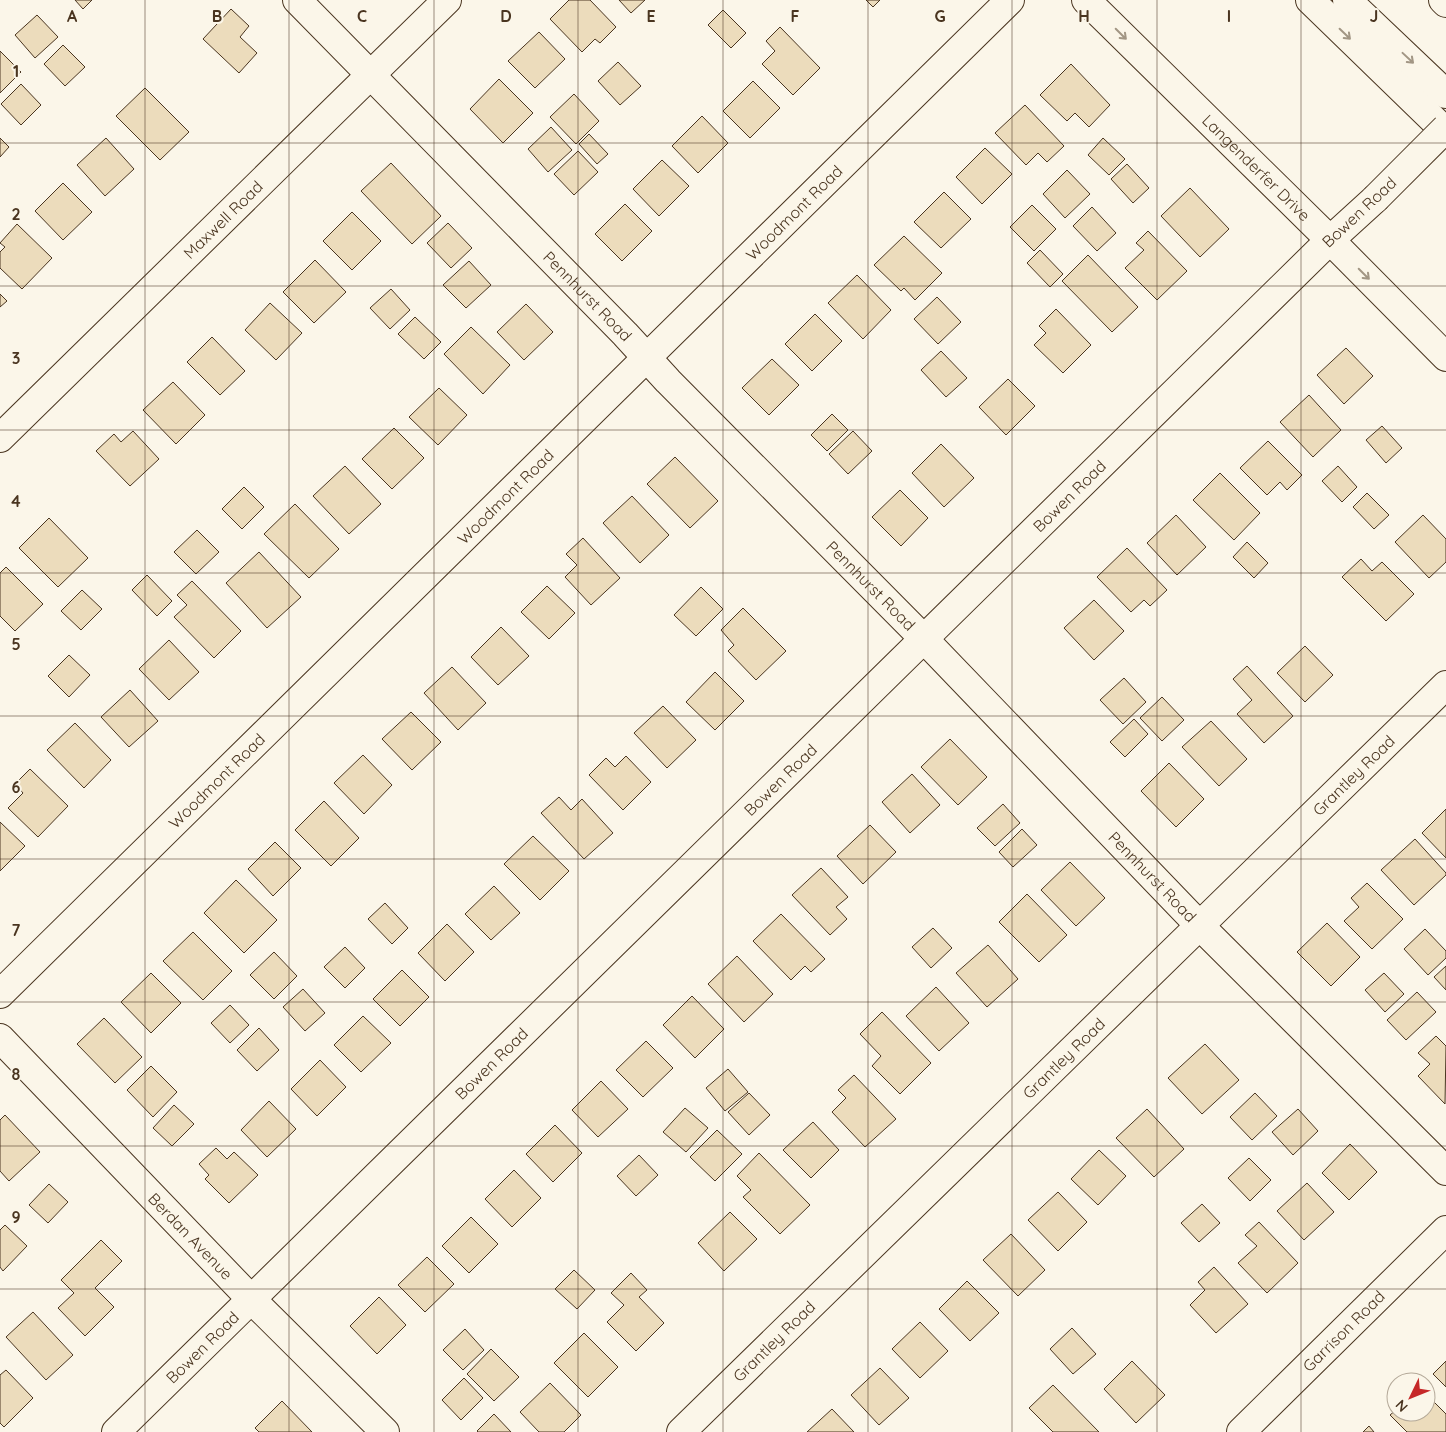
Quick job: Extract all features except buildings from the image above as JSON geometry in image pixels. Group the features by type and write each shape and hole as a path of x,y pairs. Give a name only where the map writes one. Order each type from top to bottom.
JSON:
{"main road":[{"name":"Pennhurst Road","path":"297,0 625,334 646,358 923,638 1200,925 1446,1171"},
{"name":"Maxwell Road","path":"0,438 447,0"},
{"name":"Woodmont Road","path":"0,994 1010,0"},
{"name":"Langenderfer Drive","path":"1086,0 1330,240 1446,358"},
{"path":"1310,0 1446,130"},
{"path":"1347,0 1446,94"},
{"name":"Bowen Road","path":"116,1432 923,638 1330,240 1446,130"},
{"name":"Grantley Road","path":"681,1432 1446,684"},
{"name":"Berdan Avenue","path":"0,1038 251,1300 385,1432"},
{"name":"Garrison Road","path":"1241,1432 1446,1230"}]}
